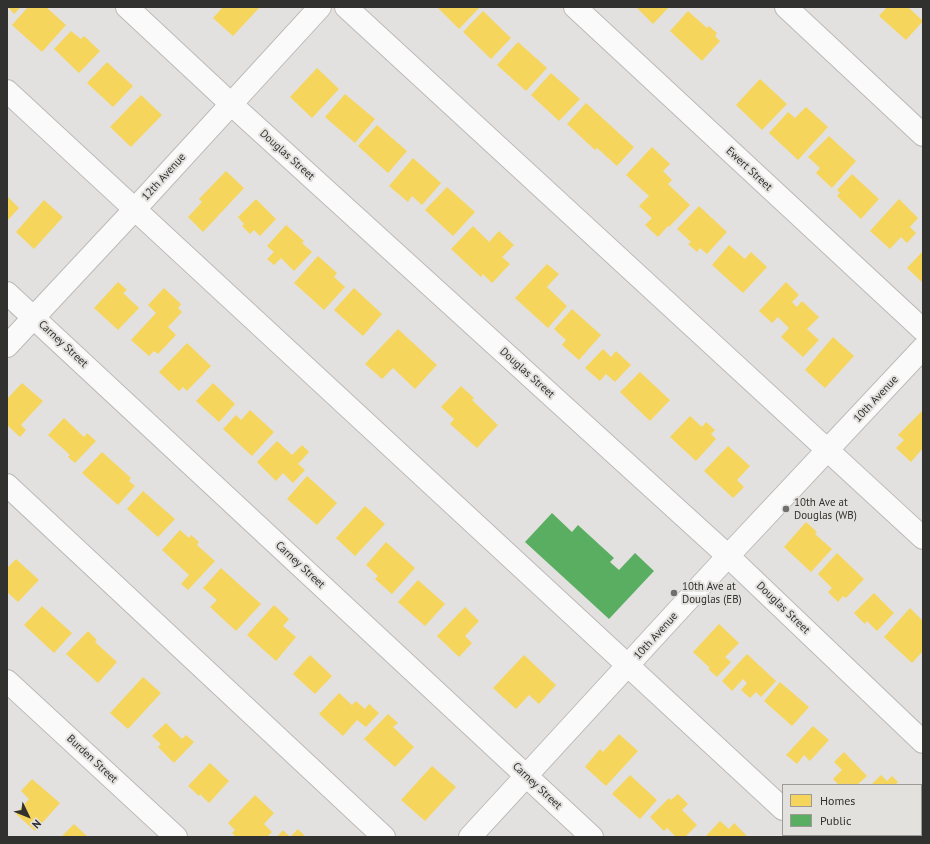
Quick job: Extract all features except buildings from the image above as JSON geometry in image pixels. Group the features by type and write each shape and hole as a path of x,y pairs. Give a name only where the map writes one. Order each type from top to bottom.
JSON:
{"street":[{"name":"Douglas Street","path":"127,7 231,104 728,556 923,742"},
{"name":"12th Avenue","path":"7,346 320,7"},
{"path":"346,7 923,538"},
{"name":"Ewert Street","path":"575,7 923,330"},
{"path":"786,7 923,135"},
{"path":"7,91 782,808"},
{"name":"Carney Street","path":"7,293 592,837"},
{"name":"10th Avenue","path":"470,837 629,666 728,556 923,348"},
{"path":"7,485 384,837"},
{"name":"Burden Street","path":"7,681 176,837"}],"place":[{"name":"10th Ave at Douglas (WB)","path":"786,509"},
{"name":"10th Ave at Douglas (EB)","path":"674,593"}]}
